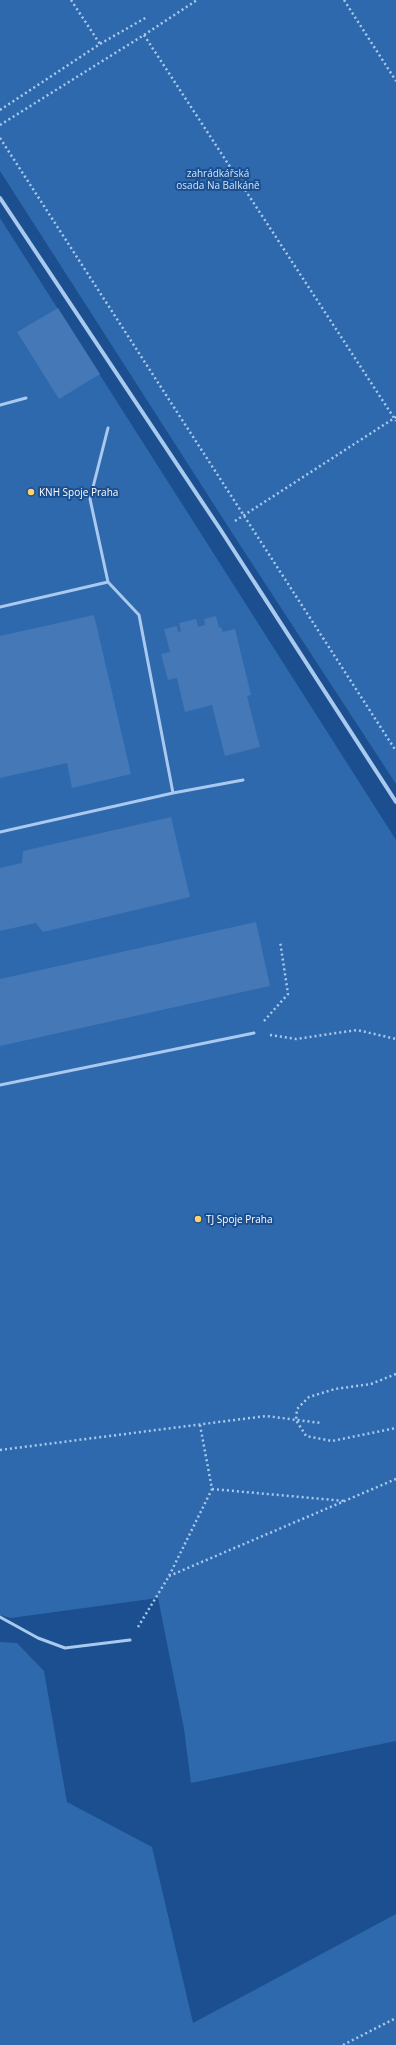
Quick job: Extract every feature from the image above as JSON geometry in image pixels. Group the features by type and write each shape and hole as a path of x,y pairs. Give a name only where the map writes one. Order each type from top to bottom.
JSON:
{"street":[{"path":"0,198 220,529 396,802"}],"lane":[{"path":"0,405 26,398"},
{"path":"108,428 90,499 108,582 139,615 173,793"},
{"path":"0,607 108,582"},
{"path":"0,832 173,793 243,780"},
{"path":"0,1085 254,1033"},
{"path":"0,1617 38,1638 65,1648 130,1640"}],"path":[{"path":"71,0 100,44"},
{"path":"0,125 144,36 197,0"},
{"path":"344,0 396,81"},
{"path":"0,110 100,44 147,17"},
{"path":"144,36 395,418 244,517 220,529"},
{"path":"0,138 396,751"},
{"path":"254,1033 288,994 280,941"},
{"path":"254,1033 296,1039 357,1030 396,1039"},
{"path":"396,1374 371,1384 335,1389 309,1397 297,1409 296,1420 306,1436 332,1440 396,1428"},
{"path":"0,1450 266,1416 321,1422"},
{"path":"130,1640 169,1576 212,1489 200,1425"},
{"path":"169,1576 396,1479"},
{"path":"212,1489 345,1501"},
{"path":"343,2045 396,2018"}],"green space":[{"name":"zahrádkářská osada Na Balkáně","path":"0,0 396,0 396,784 227,525 0,171"},
{"name":"TJ Spoje Praha","path":"0,218 396,840 396,1741 191,1783 184,1729 158,1598 11,1618 0,1615"},
{"path":"0,1642 17,1643 44,1671 67,1802 152,1847 193,2023 396,1914 396,2045 0,2045"}],"building":[{"path":"58,308 100,374 59,399 17,332"},
{"path":"94,615 131,774 72,788 67,763 0,778 0,636"},
{"path":"216,616 219,628 221,627 223,632 235,629 251,695 247,696 260,747 225,756 212,705 185,712 177,678 168,680 161,654 170,652 164,629 177,626 178,632 181,631 179,623 196,619 198,627 205,625 204,619"},
{"path":"171,817 190,897 43,932 36,923 0,931 0,868 22,863 23,851"},
{"path":"256,922 270,986 0,1046 0,979"}],"place":[{"name":"KNH Spoje Praha","path":"31,492"},
{"name":"TJ Spoje Praha","path":"198,1219"}]}
